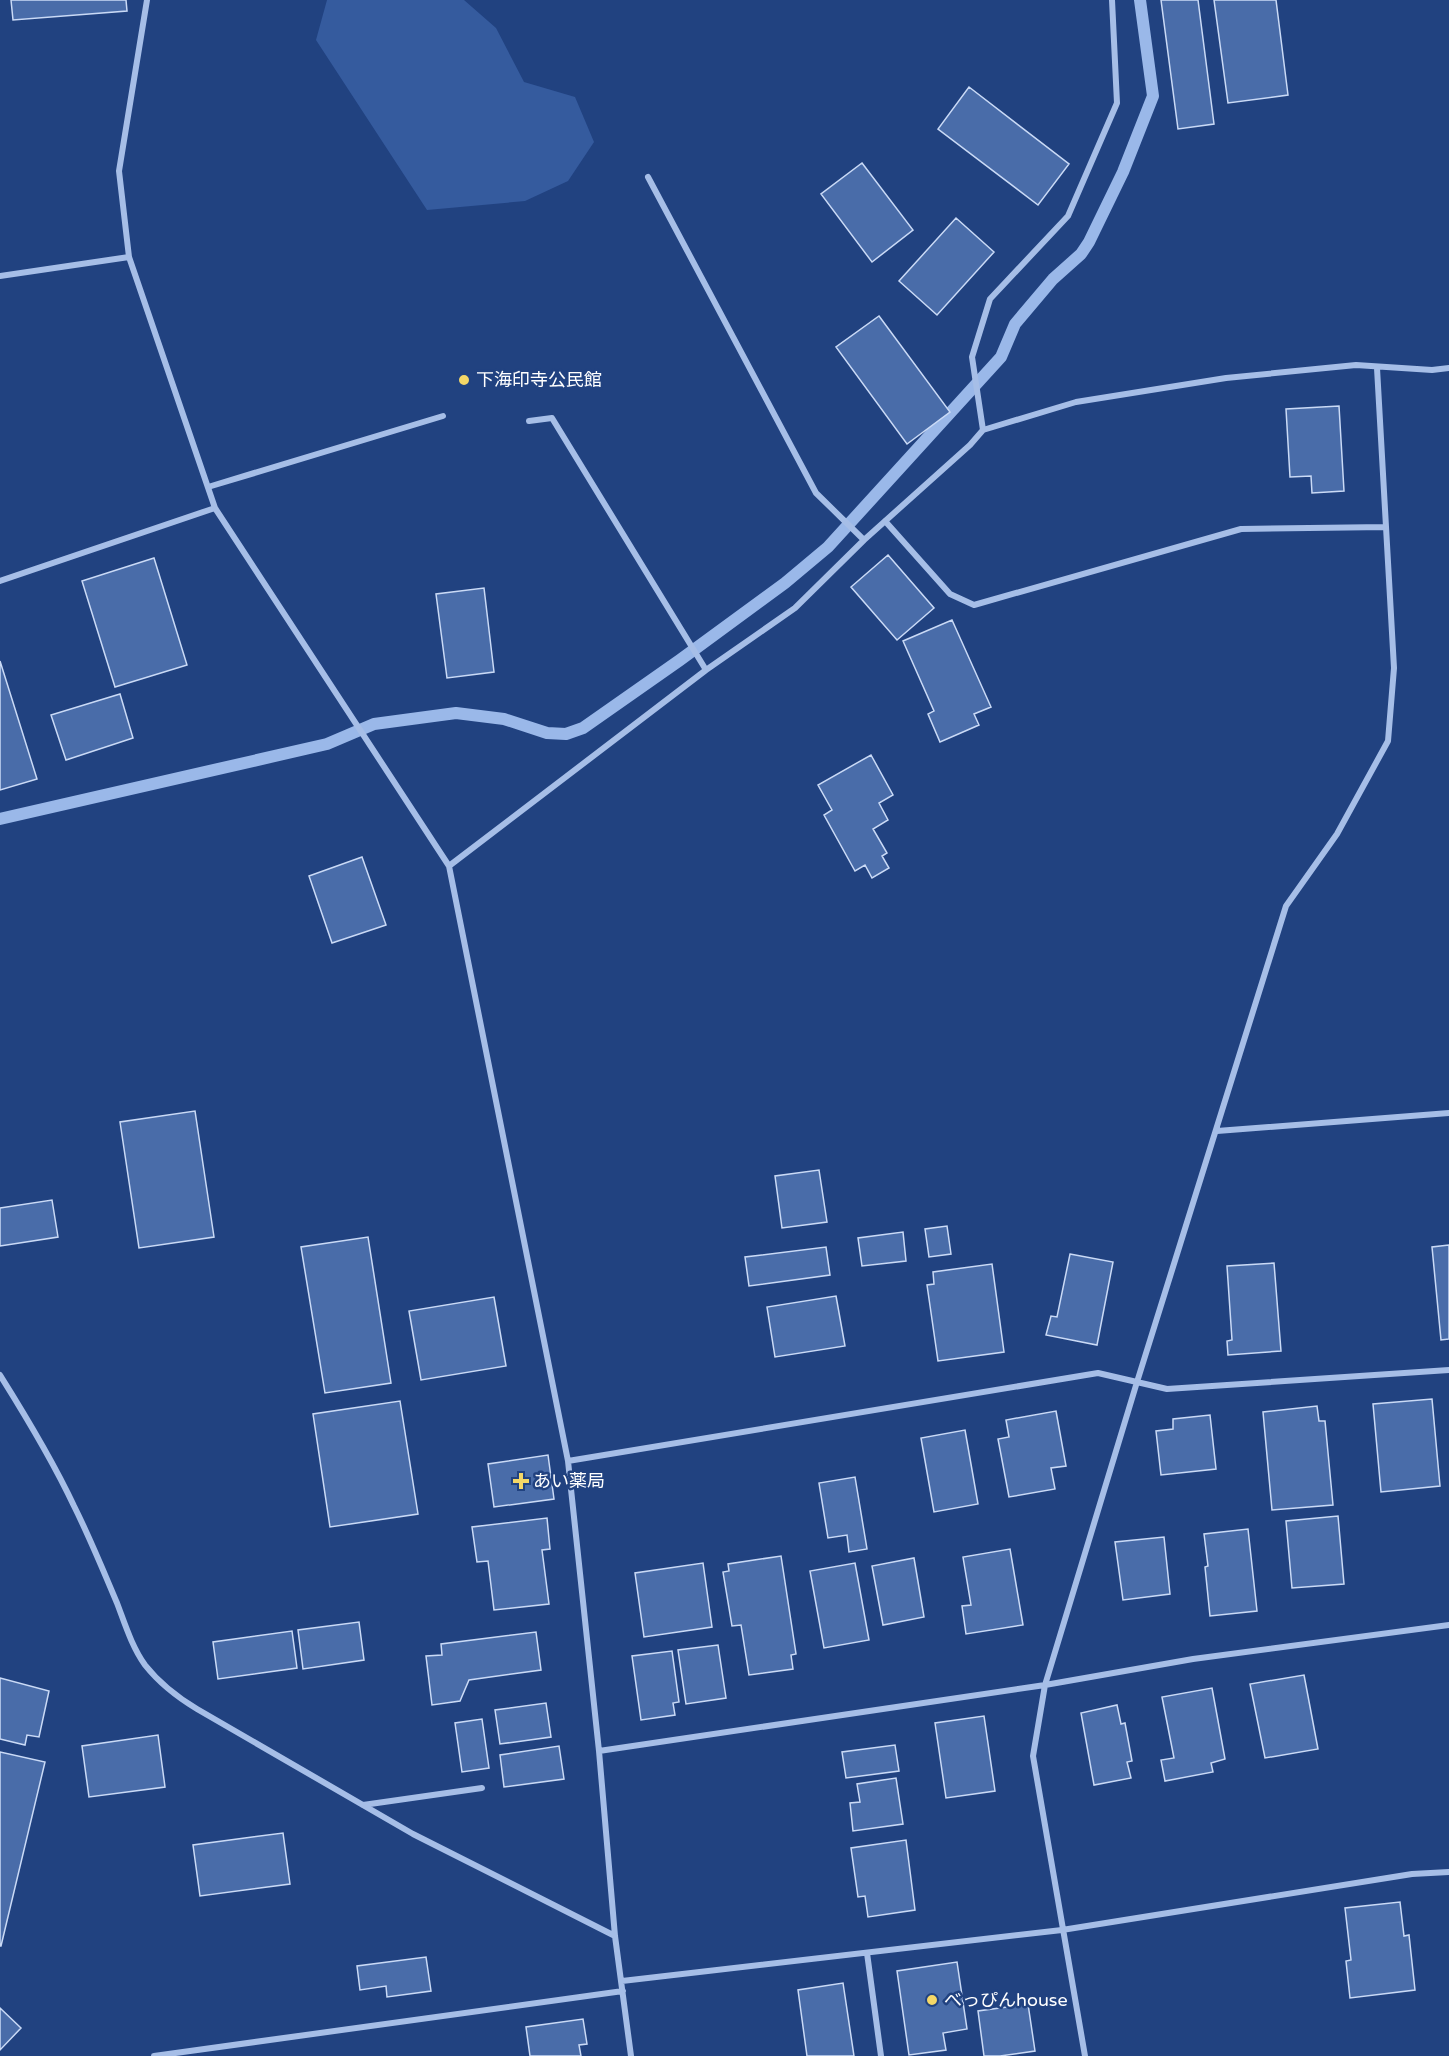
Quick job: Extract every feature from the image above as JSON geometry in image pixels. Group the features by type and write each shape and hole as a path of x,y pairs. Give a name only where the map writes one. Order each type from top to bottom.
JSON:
{"street":[{"path":"147,0 119,171 129,257 208,488 215,508 449,866 568,1461 599,1750 615,1936 631,2056"},
{"path":"983,430 972,357 990,299 1068,216 1118,103 1112,0"},
{"path":"648,177 816,494 864,540"},
{"path":"0,276 129,257"},
{"path":"449,866 706,670 795,608 864,540 970,445 983,430 1076,402 1226,378 1356,365 1432,370 1449,368"},
{"path":"1084,2056 1033,1756 1045,1685 1286,906 1337,834 1388,741 1394,668 1377,368"},
{"path":"208,488 443,416"},
{"path":"529,421 552,418 706,670"},
{"path":"0,581 215,508"},
{"path":"885,521 950,594 974,604 1241,529 1386,527"},
{"path":"1217,1131 1449,1113"},
{"path":"568,1461 1098,1373 1167,1389 1449,1370"},
{"path":"0,1375 38,1437 73,1504 132,1642 159,1681 197,1709 412,1834 615,1936"},
{"path":"599,1750 1045,1685 1193,1659 1449,1625"},
{"path":"362,1805 482,1788"},
{"path":"622,1981 1062,1930 1412,1874 1449,1872"},
{"path":"867,1953 881,2056"},
{"path":"154,2056 623,1991"}],"shaded area":[{"path":"327,0 464,0 496,28 524,82 575,97 594,142 568,181 525,201 427,210 316,40"}],"building":[{"path":"11,0 126,0 127,11 13,20"},
{"path":"1161,0 1198,0 1214,124 1178,129"},
{"path":"1214,0 1276,0 1288,95 1228,103"},
{"path":"969,87 1069,164 1038,205 938,129"},
{"path":"862,163 913,230 872,262 821,194"},
{"path":"956,218 994,252 937,315 899,281"},
{"path":"879,316 950,412 907,444 836,347"},
{"path":"1339,406 1344,491 1312,493 1311,476 1290,477 1286,409"},
{"path":"888,555 934,608 897,640 851,587"},
{"path":"154,558 187,665 115,687 82,581"},
{"path":"484,588 494,672 447,678 436,594"},
{"path":"952,620 991,707 974,714 979,725 940,742 928,714 934,711 903,641"},
{"path":"0,661 37,779 0,790"},
{"path":"120,694 133,738 66,760 51,715"},
{"path":"871,755 893,795 879,803 888,820 873,829 887,853 882,856 889,868 872,878 865,865 855,871 824,815 832,810 818,785"},
{"path":"362,857 386,925 332,943 309,876"},
{"path":"195,1111 214,1237 139,1248 120,1122"},
{"path":"819,1170 827,1222 782,1228 775,1176"},
{"path":"52,1200 58,1237 0,1246 0,1208"},
{"path":"947,1226 951,1254 929,1257 925,1229"},
{"path":"903,1232 906,1261 862,1266 858,1238"},
{"path":"368,1237 391,1383 325,1393 301,1247"},
{"path":"1449,1245 1449,1339 1441,1340 1432,1247"},
{"path":"826,1247 830,1275 749,1286 745,1257"},
{"path":"1070,1254 1113,1262 1097,1345 1046,1335 1051,1316 1057,1317"},
{"path":"1274,1263 1281,1351 1228,1355 1227,1341 1232,1340 1227,1266"},
{"path":"992,1264 1004,1352 938,1361 927,1285 934,1284 933,1272"},
{"path":"836,1296 845,1346 775,1357 767,1307"},
{"path":"494,1297 506,1366 421,1380 409,1311"},
{"path":"1432,1399 1440,1486 1381,1492 1373,1404"},
{"path":"400,1401 418,1514 330,1527 313,1414"},
{"path":"1317,1406 1319,1421 1325,1421 1333,1505 1272,1510 1263,1412"},
{"path":"1056,1411 1066,1466 1051,1468 1055,1489 1009,1497 998,1439 1009,1437 1006,1420"},
{"path":"1210,1415 1216,1469 1161,1475 1156,1431 1173,1429 1173,1419"},
{"path":"965,1430 978,1504 934,1512 921,1438"},
{"name":"あい薬局","path":"548,1455 554,1499 494,1507 488,1464"},
{"path":"855,1477 867,1549 849,1552 847,1535 828,1538 819,1483"},
{"path":"1338,1516 1344,1584 1292,1588 1286,1521"},
{"path":"547,1518 550,1549 542,1550 549,1604 494,1610 488,1561 477,1562 472,1527"},
{"path":"1248,1529 1257,1611 1210,1616 1204,1534"},
{"path":"1164,1537 1170,1594 1123,1600 1115,1542"},
{"path":"1010,1549 1023,1625 966,1634 962,1606 971,1605 963,1557"},
{"path":"781,1556 796,1654 791,1655 793,1669 749,1675 741,1625 732,1626 723,1572 729,1571 728,1564"},
{"path":"914,1558 924,1617 883,1625 872,1566"},
{"path":"703,1563 712,1627 644,1637 635,1573"},
{"path":"855,1563 869,1640 824,1648 810,1571"},
{"path":"359,1622 364,1660 303,1669 298,1630"},
{"path":"292,1631 297,1668 218,1679 213,1642"},
{"path":"536,1632 541,1670 469,1680 460,1701 432,1705 426,1656 442,1655 441,1644"},
{"path":"718,1645 726,1698 686,1704 678,1650"},
{"path":"672,1651 679,1702 673,1703 675,1715 641,1720 632,1656"},
{"path":"1304,1675 1318,1749 1265,1758 1250,1684"},
{"path":"0,1678 49,1691 39,1737 27,1735 25,1745 0,1739"},
{"path":"1212,1688 1225,1759 1211,1763 1213,1772 1165,1781 1161,1760 1174,1758 1162,1697"},
{"path":"546,1703 551,1737 500,1744 495,1710"},
{"path":"1117,1705 1121,1724 1125,1723 1132,1761 1127,1762 1131,1778 1094,1785 1081,1713"},
{"path":"984,1716 995,1791 946,1798 935,1723"},
{"path":"482,1719 489,1768 462,1772 455,1723"},
{"path":"158,1735 165,1787 89,1797 82,1746"},
{"path":"895,1745 899,1771 846,1778 842,1752"},
{"path":"559,1746 564,1779 504,1787 500,1755"},
{"path":"0,1752 45,1762 1,1946 0,1946"},
{"path":"896,1778 903,1824 853,1831 850,1803 860,1802 857,1784"},
{"path":"283,1833 290,1884 200,1896 193,1845"},
{"path":"906,1840 915,1910 868,1917 865,1896 858,1897 851,1848"},
{"path":"1400,1902 1404,1936 1409,1935 1415,1990 1350,1998 1346,1961 1351,1960 1345,1908"},
{"path":"426,1957 431,1991 387,1997 386,1986 360,1990 357,1966"},
{"name":"べっぴんhouse","path":"957,1962 967,2029 943,2033 946,2050 909,2055 897,1971"},
{"path":"843,1983 854,2056 807,2056 798,1990"},
{"path":"1028,2004 1035,2051 984,2056 978,2011"},
{"path":"0,2008 21,2028 0,2050"},
{"path":"583,2019 587,2044 579,2045 581,2056 530,2056 526,2027"}],"waterway":[{"path":"0,819 327,744 374,724 456,713 504,719 547,733 566,734 583,728 680,660 785,583 828,547 1001,357 1015,324 1053,279 1081,254 1123,172 1153,96 1140,0"}],"place":[{"name":"下海印寺公民館","path":"464,380"},
{"name":"あい薬局","path":"521,1481"},
{"name":"べっぴんhouse","path":"932,2000"}]}
